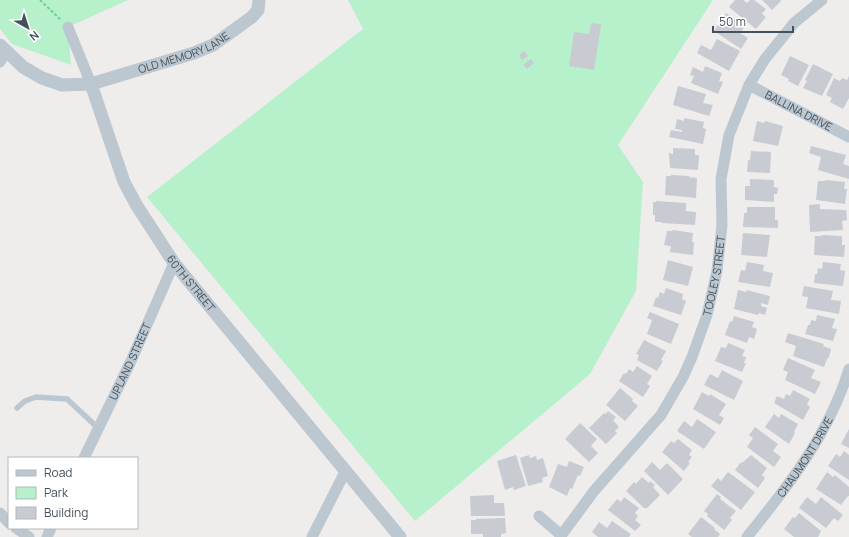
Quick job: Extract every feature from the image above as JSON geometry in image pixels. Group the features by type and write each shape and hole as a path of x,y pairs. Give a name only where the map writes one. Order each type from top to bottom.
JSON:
{"street":[{"name":"OLD MEMORY LANE","path":"91,84 194,53 213,45 252,17 258,10 259,0"},
{"name":"TOOLEY STREET","path":"560,536 594,491 661,415 692,357 707,315 717,271 722,225 721,179 729,135 749,85 765,59 794,23 822,0"},
{"path":"2,53 23,67 48,80 62,85 91,84 68,27"},
{"name":"60TH STREET","path":"91,84 124,182 137,206 174,263 400,537"},
{"name":"BALLINA DRIVE","path":"749,85 849,137"},
{"name":"UPLAND STREET","path":"84,457 131,361 174,263"},
{"name":"CHAUMONT DRIVE","path":"747,537 790,483 816,442 836,406 849,369"},
{"path":"312,537 345,472"},
{"path":"0,513 8,522"},
{"path":"539,516 560,536"},
{"path":"17,529 29,537"}],"lane":[{"path":"17,408 26,401 36,397 67,399 98,428"}],"path":[{"path":"40,0 68,27"}],"green space":[{"path":"0,0 128,0 68,27 71,65 12,44 0,29"},
{"path":"348,0 713,0 618,145 643,182 636,291 590,374 415,521 147,197 363,29"}],"building":[{"path":"735,0 743,0 747,3 750,0 754,0 766,9 762,14 766,17 756,29 729,7"},
{"path":"762,0 780,0 781,1 772,10"},
{"path":"726,13 745,26 740,33 748,38 741,49 714,31"},
{"path":"591,23 601,24 594,70 569,66 574,32 589,34"},
{"path":"717,39 740,51 729,71 697,53 701,45 711,50"},
{"path":"524,51 528,56 522,60 519,56"},
{"path":"790,56 809,65 798,86 788,81 789,79 781,75"},
{"path":"531,59 534,63 527,69 523,65"},
{"path":"813,64 833,74 822,96 803,88 807,81 805,80"},
{"path":"705,66 722,73 719,81 723,82 718,94 691,83 694,76 690,75 693,67 703,72"},
{"path":"849,76 849,98 843,109 830,102 832,98 826,95 834,78 840,81 842,78 847,80"},
{"path":"678,86 706,94 703,103 713,105 709,116 673,105"},
{"path":"684,118 704,122 703,128 706,129 703,144 669,137 671,130 682,132 682,130 675,129 677,119 684,121"},
{"path":"757,121 764,123 765,121 783,126 778,146 753,141"},
{"path":"811,146 846,155 843,164 849,166 849,179 818,170 821,157 809,153"},
{"path":"673,148 695,149 695,155 699,155 698,170 670,168 669,153 673,154"},
{"path":"751,151 771,152 770,173 747,172 748,160 750,160"},
{"path":"671,175 697,178 696,198 665,195 666,176"},
{"path":"750,179 774,180 774,187 778,188 777,194 774,194 774,202 745,200 745,186 750,186"},
{"path":"825,180 845,182 844,189 847,189 845,204 816,200 818,181"},
{"path":"653,202 686,203 686,211 696,212 695,225 655,222 655,215 653,215"},
{"path":"820,204 820,209 846,210 847,220 842,221 843,230 810,232 809,205"},
{"path":"747,207 775,207 775,220 778,220 778,228 743,227 744,213 747,213"},
{"path":"673,230 693,233 693,255 670,252 671,246 664,245 667,231"},
{"path":"743,233 770,235 767,257 741,255"},
{"path":"815,236 842,236 842,245 845,245 844,257 814,255"},
{"path":"668,260 693,267 688,286 663,280"},
{"path":"747,262 764,265 763,271 773,273 770,287 738,282 741,270 745,271"},
{"path":"823,262 841,264 840,270 845,271 843,286 814,283 815,274 817,274 818,268 822,269"},
{"path":"804,286 833,291 831,300 841,301 839,314 806,308 808,297 802,296"},
{"path":"666,288 683,294 682,299 686,301 681,315 653,306 656,297 658,298 660,292 664,294"},
{"path":"738,290 746,292 747,290 770,296 768,305 761,303 761,306 767,308 765,315 759,313 758,315 734,309"},
{"path":"650,312 679,324 671,344 647,334 652,320 647,318"},
{"path":"817,315 835,319 832,328 837,329 833,341 805,334 811,320 816,321"},
{"path":"734,316 754,322 752,327 757,329 754,339 749,337 747,343 725,335 730,321 732,322"},
{"path":"788,333 824,344 823,346 831,349 824,367 793,356 796,346 785,342"},
{"path":"644,340 666,351 661,360 663,361 657,371 637,360 639,355 636,354"},
{"path":"728,343 745,350 742,356 746,357 744,363 746,363 742,372 715,361 721,347 726,348"},
{"path":"788,358 815,370 811,378 821,382 815,394 785,380 788,372 783,370"},
{"path":"637,366 652,376 647,384 650,386 643,397 619,381 624,373 626,374 629,369 633,372"},
{"path":"722,370 743,381 734,400 704,385 710,374 718,378"},
{"path":"620,388 633,399 632,401 638,406 625,421 606,405"},
{"path":"793,390 810,399 807,404 810,407 803,420 774,403 777,396 784,399 786,394 790,396"},
{"path":"702,392 709,396 710,394 726,404 719,415 724,418 720,425 693,409"},
{"path":"608,411 616,417 613,420 619,427 615,431 617,433 606,444 589,428"},
{"path":"774,414 779,418 781,414 798,424 789,444 765,427"},
{"path":"697,419 716,432 704,449 677,431 684,421 692,427"},
{"path":"580,423 597,439 591,446 598,453 589,462 565,439"},
{"path":"755,427 778,444 773,451 781,457 774,467 747,447 753,438 749,435"},
{"path":"849,429 849,448 841,444"},
{"path":"678,439 692,450 689,455 692,457 688,462 690,463 684,471 662,452 671,441 674,443"},
{"path":"844,451 849,455 849,480 828,466 836,454 840,457"},
{"path":"516,455 526,486 514,490 513,487 505,490 497,461"},
{"path":"529,455 530,458 536,456 537,460 543,458 548,476 542,478 543,482 528,486 520,458"},
{"path":"751,455 767,468 762,475 765,478 758,488 735,470 741,462 742,463"},
{"path":"569,461 584,467 580,476 578,475 572,489 570,488 567,496 549,487 558,464 567,467"},
{"path":"652,462 660,470 667,463 683,479 668,495 644,471"},
{"path":"728,472 755,492 741,510 711,486 718,478 721,481"},
{"path":"827,472 833,477 835,475 849,487 849,496 841,505 816,489"},
{"path":"642,477 649,483 650,481 655,485 653,487 660,495 647,508 644,508 626,491 634,482 636,484"},
{"path":"717,494 721,497 720,499 736,511 730,518 732,520 724,530 707,516 708,514 704,511"},
{"path":"494,495 494,503 504,503 505,516 471,516 470,496"},
{"path":"624,497 639,508 635,513 638,516 635,520 641,525 635,531 608,510 617,499 621,502"},
{"path":"807,497 816,504 821,497 843,515 838,521 834,518 826,528 799,508"},
{"path":"799,513 821,531 818,537 794,537 784,529 793,517 795,518"},
{"path":"701,517 715,528 714,529 720,534 718,537 692,537 688,534"},
{"path":"505,518 506,533 501,534 501,537 483,537 483,534 471,534 471,520"},
{"path":"612,521 631,534 629,537 598,537 592,532 599,522 607,528"}]}
